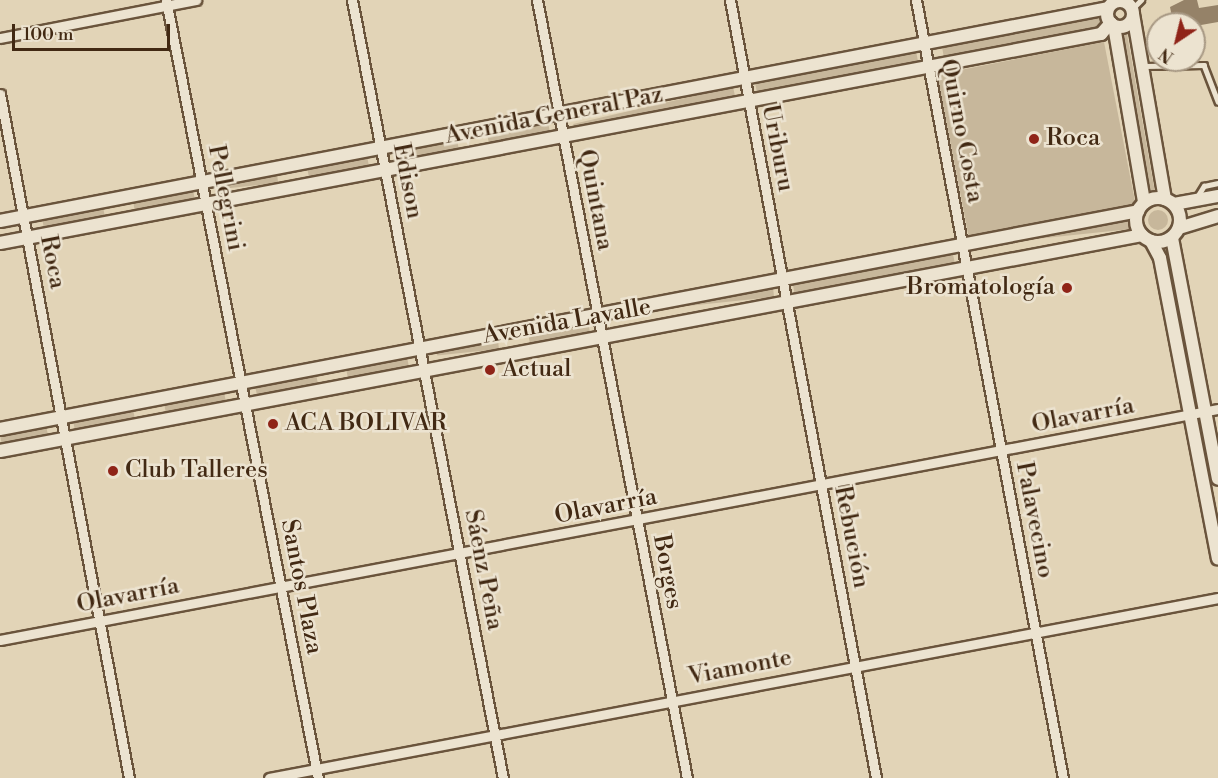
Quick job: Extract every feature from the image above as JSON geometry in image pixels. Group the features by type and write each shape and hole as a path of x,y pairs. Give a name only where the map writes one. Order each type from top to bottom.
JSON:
{"street":[{"path":"0,38 167,3 196,0"},
{"name":"Edison","path":"351,0 424,369"},
{"name":"Quintana","path":"537,0 603,337"},
{"name":"Uriburu","path":"730,0 787,303"},
{"name":"Quirno Costa","path":"916,0 967,268"},
{"name":"Pellegrini","path":"167,3 245,404"},
{"path":"1109,4 1146,238 1172,319 1189,415 1212,499 1218,558"},
{"name":"Avenida General Paz","path":"0,221 925,44 1109,4 1133,5 1127,25 1113,25 1101,34 0,243"},
{"path":"1133,5 1139,64 1176,233 1187,315 1212,410 1218,479"},
{"name":"Roca","path":"0,94 129,778"},
{"name":"Avenida Lavalle","path":"0,429 963,245 1169,201 1195,201 1218,196"},
{"name":"Avenida Lavalle","path":"0,451 967,268 1176,233 1218,216"},
{"name":"Palavecino","path":"967,268 1063,778"},
{"name":"Rebución","path":"787,303 876,778"},
{"path":"1172,319 1187,315"},
{"name":"Borges","path":"603,337 687,778"},
{"name":"Sáenz Peña","path":"424,369 503,778"},
{"name":"Santos Plaza","path":"245,404 317,774"},
{"name":"Olavarría","path":"0,640 1002,453 1212,410"},
{"name":"Viamonte","path":"269,778 317,774 495,735 1218,598"}],"lane":[{"path":"1139,64 1204,65 1218,101"},
{"path":"1195,201 1204,186 1218,183"}],"shaded area":[{"path":"1102,16 1104,26 944,57 942,47"},
{"path":"1127,34 1155,192 1147,193 1119,35"},
{"path":"1104,42 1135,204 969,236 937,74"},
{"path":"916,51 918,61 757,92 755,82"},
{"path":"733,87 735,96 575,133 573,124"},
{"path":"548,123 550,132 490,146 488,137"},
{"path":"457,140 459,150 398,162 396,152"},
{"path":"367,156 369,166 309,177 307,168"},
{"path":"277,173 278,183 216,189 215,179"},
{"path":"193,190 195,200 135,211 133,202"},
{"path":"103,207 105,217 44,229 42,219"},
{"path":"1158,210 1165,213 1168,220 1165,227 1158,230 1151,227 1148,220 1151,213"},
{"path":"1130,219 1131,229 968,246 967,236"},
{"path":"953,254 955,264 795,295 793,285"},
{"path":"773,287 774,297 611,314 610,304"},
{"path":"588,322 590,332 530,343 528,334"},
{"path":"498,340 499,349 437,355 436,346"},
{"path":"407,357 409,367 348,379 346,369"},
{"path":"316,374 318,384 257,396 255,386"},
{"path":"224,392 226,402 166,413 164,404"},
{"path":"133,409 135,419 75,430 73,421"},
{"path":"46,426 48,435 2,445 0,437"}],"building":[{"path":"1184,0 1197,0 1199,8 1218,5 1218,22 1206,24 1206,12 1171,12 1170,7"}],"place":[{"name":"Roca","path":"1034,139"},
{"name":"Bromatología","path":"1067,288"},
{"name":"Actual","path":"490,370"},
{"name":"ACA BOLIVAR","path":"273,424"},
{"name":"Club Talleres","path":"113,471"}]}
